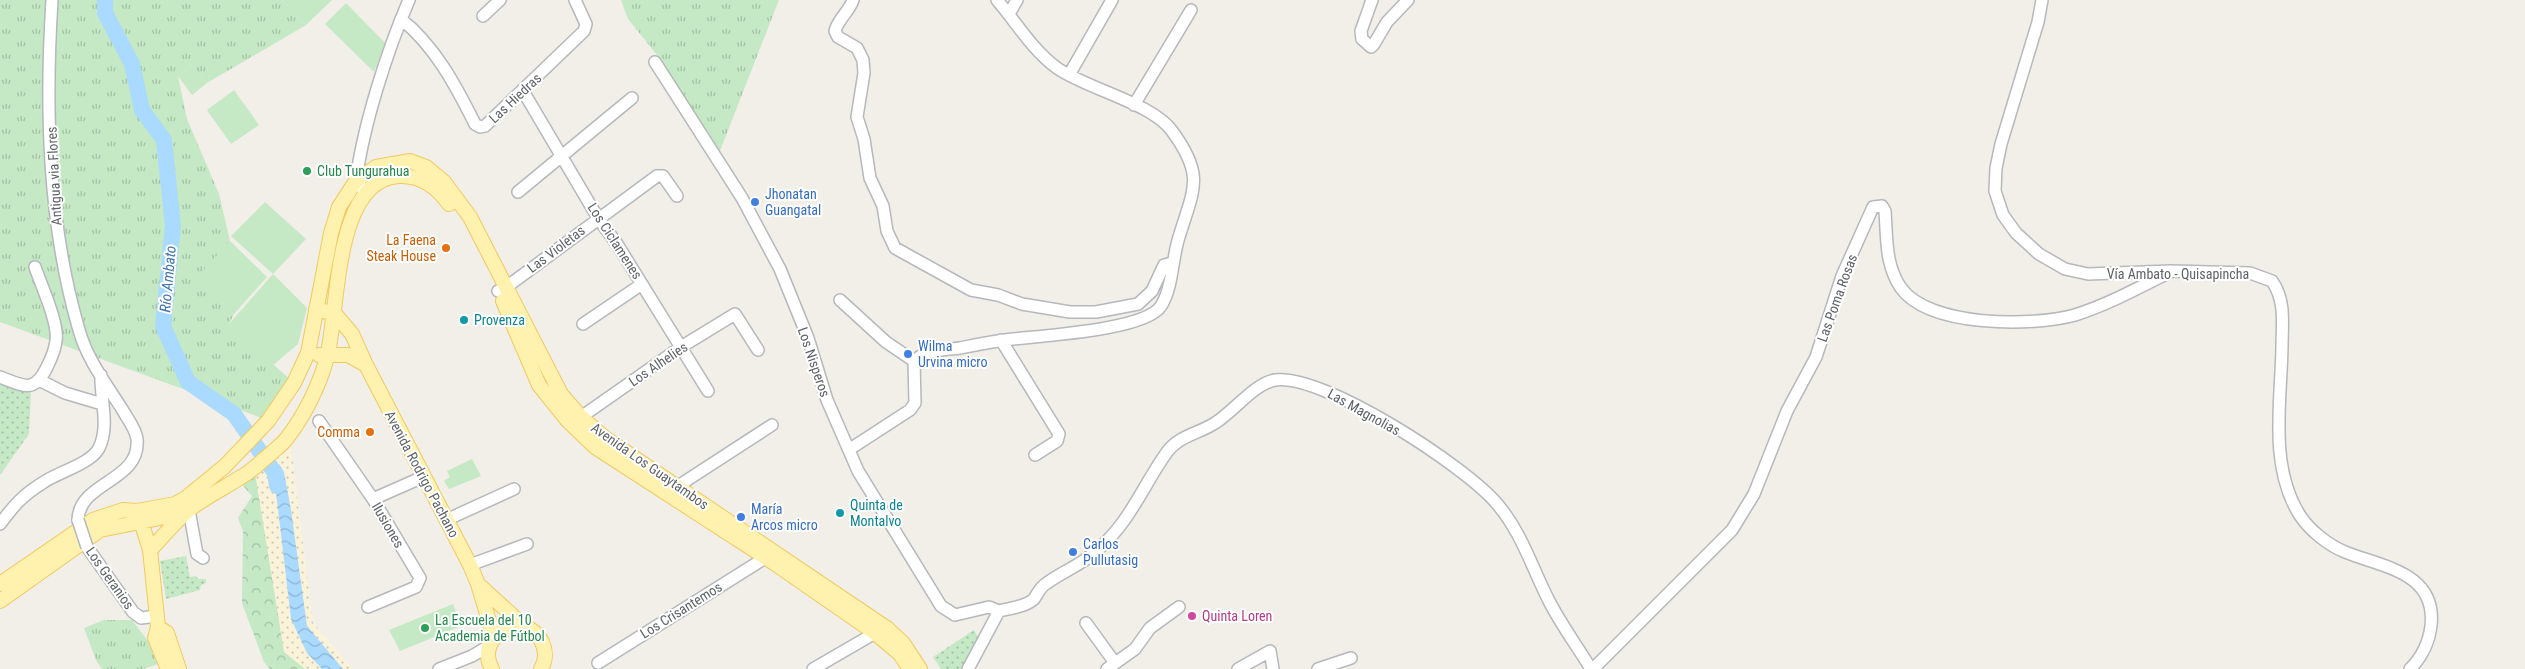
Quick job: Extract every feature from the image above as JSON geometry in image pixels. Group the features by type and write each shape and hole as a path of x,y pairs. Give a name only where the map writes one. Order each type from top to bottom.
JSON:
{"main road":[{"name":"Avenida Los Guaytambos","path":"140,517 181,501 225,466 268,422 294,383 308,352 331,233 340,207 356,181 376,167 395,162 410,161 426,167 444,182 470,217 502,290 539,385 567,420 595,447 888,629 903,643 916,669"},
{"name":"Avenida Los Guaytambos","path":"140,517 187,512 243,476 288,438 317,385 327,357 335,314 345,237 356,210 366,193 382,179 396,176 420,178 442,194 464,223 561,394 581,417 605,438 678,486 773,559 875,633 916,669"},
{"path":"331,233 345,237"},
{"path":"316,309 335,314"},
{"name":"Avenida Rodrigo Pachano","path":"335,314 352,334 423,477 470,565 478,584 491,642 488,655 492,669"},
{"path":"308,352 327,357 348,355 366,365"},
{"path":"0,584 93,520 122,510 140,517"},
{"path":"150,550 187,512"},
{"path":"140,517 150,550 158,621 156,638 168,669"},
{"path":"0,601 100,530 140,517"},
{"name":"Avenida Rodrigo Pachano","path":"478,584 540,639 544,648 542,668"},
{"path":"158,621 167,633 179,669"},
{"path":"491,642 508,627 526,628"}],"street":[{"name":"Antigua via Flores","path":"52,0 49,43 55,221 79,330 89,358 101,375"},
{"path":"366,193 356,181 358,160 408,0"},
{"path":"484,16 500,0"},
{"name":"Las Hiedras","path":"401,19 411,27 452,79 475,124 480,127 485,126 584,31 586,24 576,0"},
{"path":"853,0 848,14 838,24 836,31 838,37 856,48 863,60 864,72 857,118 864,139 870,178 883,206 887,231 895,248 970,290 998,295 1022,304 1083,313 1108,311 1138,304 1152,291 1164,265 1172,263"},
{"path":"914,362 925,354 1001,340 1098,330 1127,324 1152,315 1161,307 1166,294 1172,263 1194,192 1195,176 1189,158 1171,129 1134,105 1069,75 1047,60 997,0"},
{"path":"1009,14 1017,0"},
{"path":"1069,75 1112,0"},
{"path":"1372,0 1361,31 1362,40 1370,47 1394,13 1408,0"},
{"name":"Vía Ambato - Quisapincha","path":"2042,0 2038,22 2001,144 1996,168 1996,190 2003,215 2016,233 2039,254 2065,269 2088,274 2171,271 2250,273 2272,281 2283,305 2280,441 2285,484 2300,515 2327,542 2344,552 2396,570 2412,579 2424,590 2432,620 2429,638 2422,654 2410,669"},
{"path":"1134,105 1191,10"},
{"name":"Los Nisperos","path":"655,62 742,198 780,269 808,338 826,400 865,485 945,610 960,615 989,607 999,611"},
{"name":"Los Ciclamenes","path":"522,91 563,156 598,218 642,284 708,391"},
{"path":"518,192 632,98"},
{"name":"Las Violetas","path":"502,290 657,176 663,176 677,196"},
{"name":"Las Poma Rosas","path":"1592,669 1732,530 1750,501 1788,411 1816,357 1842,276 1873,207 1882,206 1885,211 1887,254 1892,270 1902,289 1919,304 1941,313 1999,320 2048,321 2076,314 2101,304 2171,271"},
{"path":"0,377 28,386 40,381 53,354 56,333 35,267"},
{"path":"583,324 642,284"},
{"path":"840,300 886,342 914,362"},
{"name":"Los Alhelies","path":"581,417 681,347 736,314 758,350"},
{"path":"1001,340 1059,434 1057,441 1035,455"},
{"path":"850,449 910,410 915,403 914,362"},
{"path":"0,524 12,506 44,481 91,458 99,448 103,434 104,419 101,375"},
{"name":"Los Geranios","path":"101,375 135,431 137,445 134,460 126,470 86,497 78,520 87,547 133,612 141,618 158,621"},
{"name":"Las Magnolias","path":"999,611 1030,602 1042,587 1090,557 1110,538 1139,500 1167,453 1176,442 1187,435 1214,424 1260,387 1272,380 1285,379 1327,390 1389,424 1481,487 1498,504 1514,528 1548,600 1592,669"},
{"path":"40,381 65,393 102,404"},
{"name":"Ilusiones","path":"319,421 373,499 420,578 420,583 416,587 368,607"},
{"path":"678,486 772,425"},
{"path":"373,499 423,477"},
{"path":"446,520 514,489"},
{"path":"187,512 198,554 202,558"},
{"path":"470,565 528,544"},
{"name":"Los Crisantemos","path":"598,663 773,559"},
{"path":"1086,623 1111,666 1135,649 1150,628 1179,607"},
{"path":"968,669 999,611"},
{"path":"813,669 875,633"},
{"path":"439,669 472,656 491,642"},
{"path":"1238,669 1270,651 1273,669"},
{"path":"1325,668 1351,658"}],"green space":[{"path":"0,0 282,0 306,25 207,83 192,66 178,76 187,119 219,194 230,241 196,279 234,314 229,324 294,383 270,421 0,322"},
{"path":"282,0 332,0 306,25"},
{"path":"621,0 779,0 718,156 657,55 628,19"},
{"path":"346,3 385,43 374,72 325,24"},
{"path":"192,66 207,83 192,95 178,76"},
{"path":"234,90 259,125 231,144 207,110"},
{"path":"265,202 306,239 273,274 231,236"},
{"path":"230,241 267,277 234,314 195,279"},
{"path":"273,274 307,308 298,344 273,365 229,324"},
{"path":"0,377 31,391 29,434 0,475"},
{"path":"472,459 481,476 449,489 444,481 450,477 447,471"},
{"path":"262,466 319,669 270,669 264,662 242,603 243,531 238,518 252,496 239,481"},
{"path":"186,556 190,577 196,576 198,579 206,579 206,583 201,585 200,590 166,599 160,561"},
{"name":"La Escuela del 10 Academia de Fútbol","path":"453,604 461,626 400,651 389,630"},
{"path":"104,620 132,620 157,653 161,663 143,669 102,669 96,660 84,628"},
{"path":"974,630 980,640 964,669 941,669 933,657"}],"sand":[{"path":"291,448 313,623 353,669 305,669 284,652 255,473"}],"water":[{"path":"279,464 284,472 291,510 307,626 343,669 322,669 307,653 291,619 276,492 266,468"}],"waterway":[{"name":"Río Ambato","path":"105,0 105,13 132,64 142,110 164,140 173,226 163,326 188,382 234,414 275,473 277,486"}],"place":[{"name":"Club Tungurahua","path":"307,171"},
{"name":"Jhonatan Guangatal","path":"755,202"},
{"name":"La Faena Steak House","path":"446,248"},
{"name":"Provenza","path":"464,320"},
{"name":"Wilma Urvina micro","path":"908,354"},
{"name":"Comma","path":"370,432"},
{"name":"Quinta de Montalvo","path":"840,513"},
{"name":"María Arcos micro","path":"741,517"},
{"name":"Carlos Pullutasig","path":"1073,552"},
{"name":"Quinta Loren","path":"1192,616"},
{"name":"La Escuela del 10 Academia de Fútbol","path":"425,628"}]}
